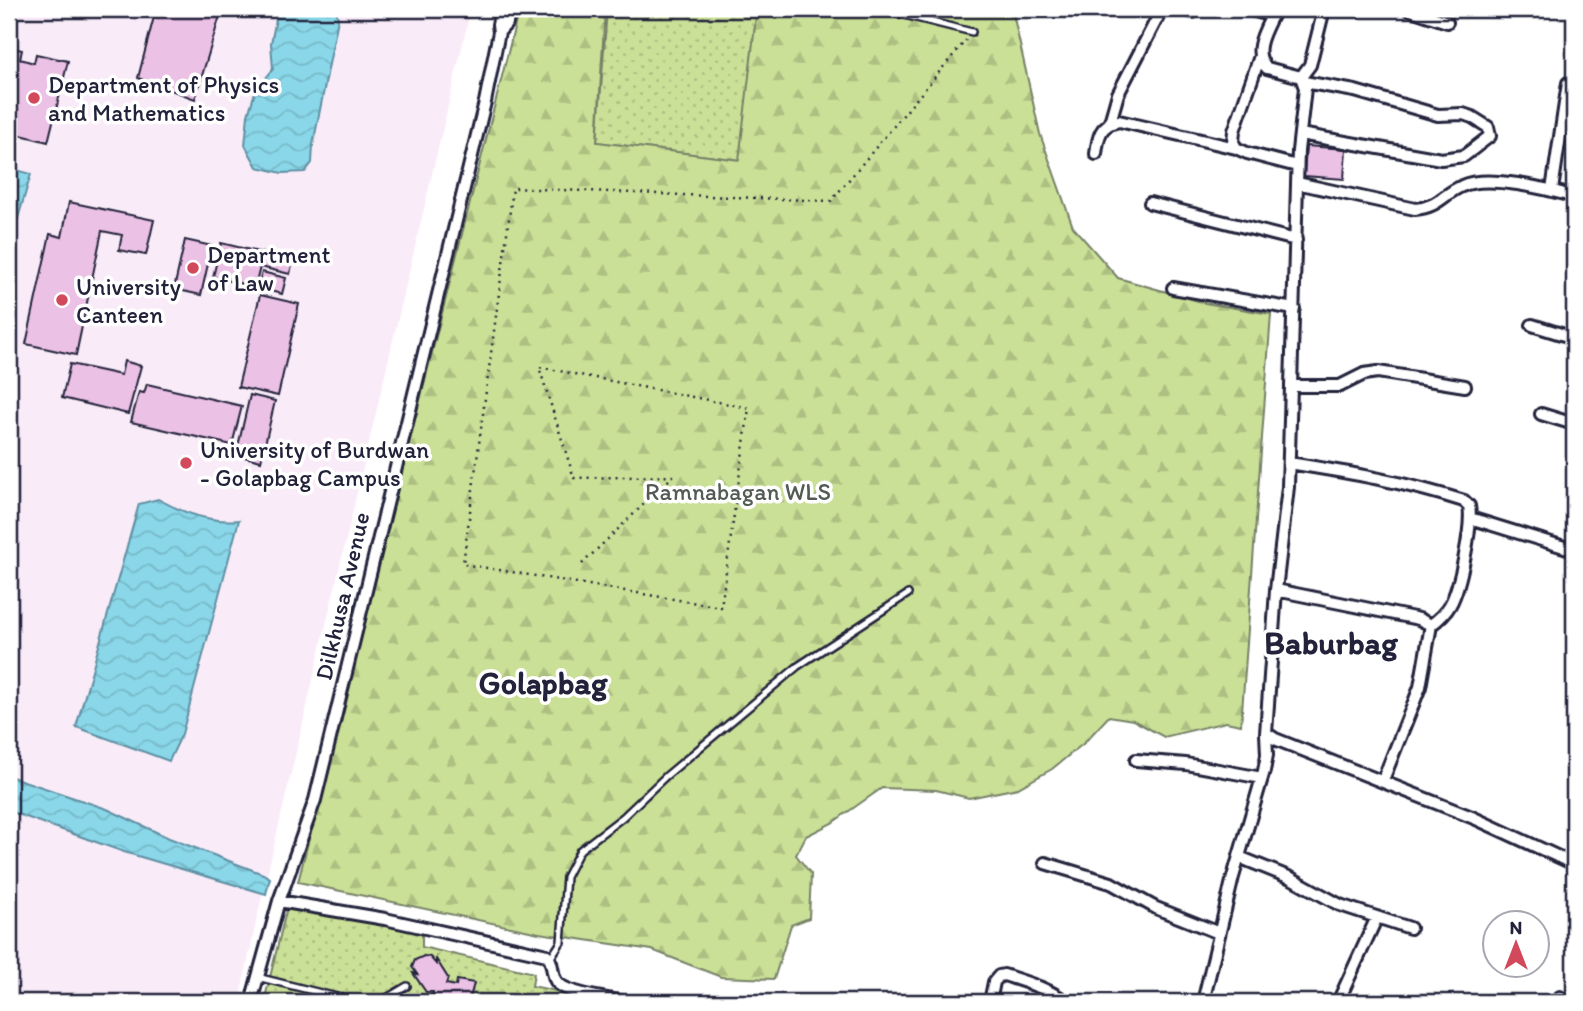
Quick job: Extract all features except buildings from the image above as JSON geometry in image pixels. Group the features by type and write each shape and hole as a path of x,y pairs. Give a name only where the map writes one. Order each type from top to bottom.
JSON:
{"street":[{"name":"Dilkhusa Avenue","path":"251,1002 279,901 315,800 485,102 499,32 508,23 502,9"},
{"path":"1096,154 1101,131 1110,122 1118,94 1162,9"},
{"path":"1180,9 1193,12 1198,9"},
{"path":"1236,148 1233,142 1234,131 1260,56 1260,42 1273,13 1249,9"},
{"path":"1203,1002 1267,755 1266,733 1276,590 1289,463 1297,166 1303,80 1310,65 1324,9"},
{"path":"1408,9 1447,22"},
{"path":"1260,56 1267,68 1303,80 1355,91 1438,115 1463,114 1472,117 1488,127 1490,136 1464,156 1441,159 1300,134"},
{"path":"1552,190 1568,83"},
{"path":"1110,122 1119,121 1236,148 1297,166"},
{"path":"1297,183 1415,209 1427,208 1440,202 1462,186 1483,182 1552,190 1574,197"},
{"path":"1150,203 1296,240"},
{"path":"1173,288 1294,309"},
{"path":"1532,325 1574,338"},
{"path":"1292,386 1340,386 1364,374 1378,372 1465,386"},
{"path":"1541,414 1574,425"},
{"path":"1289,463 1414,485 1464,501 1469,506 1470,517 1457,590 1444,614 1432,625 1420,687 1383,780"},
{"path":"1470,517 1574,550"},
{"path":"1276,590 1419,619 1432,625"},
{"path":"1266,733 1275,740 1383,780 1574,864"},
{"path":"1136,760 1186,764 1262,778"},
{"path":"1239,857 1291,878 1340,905 1410,929"},
{"path":"1045,863 1111,883 1156,908 1219,933"},
{"path":"279,901 385,919 547,955 554,979 559,985 570,991 624,1002"},
{"path":"1338,1002 1377,917"},
{"path":"990,1002 994,982 1004,975 1035,985 1066,1002"}],"lane":[{"path":"880,9 972,32"},
{"path":"550,959 561,942 566,877 580,850 623,817 666,776 799,666 908,594"},
{"path":"257,977 357,1002"},
{"path":"380,1002 407,986"}],"path":[{"path":"582,564 673,476 574,478 539,367 749,408 722,607 463,564 513,188 831,201 972,32"},
{"path":"520,998 535,1002"}],"shaded area":[{"name":"University of Burdwan - Golapbag Campus","path":"9,9 471,9 239,1002 9,1002"}],"green space":[{"name":"Ramnabagan WLS","path":"519,9 605,9 597,142 739,160 757,9 1012,9 1040,134 1073,227 1118,278 1205,303 1271,314 1241,725 1226,722 1164,737 1133,720 1109,716 1084,743 1052,769 1018,788 969,798 936,790 882,788 832,823 806,836 796,855 811,874 809,918 791,925 774,979 721,977 652,950 539,933 298,882"},
{"path":"607,9 757,9 740,160 597,142"},
{"path":"288,903 422,929 422,947 534,973 532,986 610,1002 264,1002"}],"water":[{"path":"278,9 336,9 338,19 313,145 312,163 305,172 282,173 257,167 245,145 248,115 255,92 273,69 271,43"},
{"path":"9,168 31,174 9,249"},
{"path":"158,499 197,516 239,520 182,734 169,761 76,727 139,504"},
{"path":"9,776 107,809 169,838 263,874 270,878 266,894 124,852 9,811"}],"place":[{"name":"Department of Physics and Mathematics","path":"34,98"},
{"name":"Department of Law","path":"193,268"},
{"name":"University Canteen","path":"62,300"},
{"name":"University of Burdwan - Golapbag Campus","path":"186,463"}],"district":[{"name":"Baburbag","path":"1331,643"},
{"name":"Golapbag","path":"543,683"}]}
